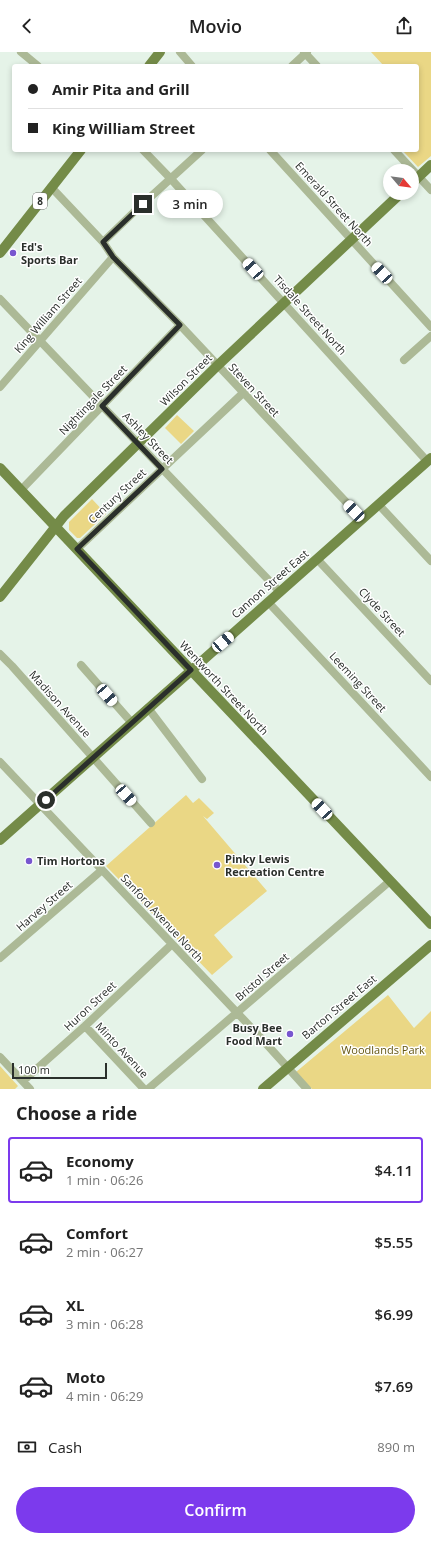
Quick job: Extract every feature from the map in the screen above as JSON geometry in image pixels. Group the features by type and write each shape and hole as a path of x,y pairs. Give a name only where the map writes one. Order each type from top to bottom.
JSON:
{"main road":[{"path":"151,64 160,52"},
{"name":"8","path":"0,253 79,152"},
{"path":"419,176 431,165"},
{"name":"Wilson Street","path":"0,597 56,526 217,366 393,200"},
{"name":"Cannon Street East","path":"0,840 429,459"},
{"name":"Wentworth Street North","path":"0,468 431,924"},
{"name":"Barton Street East","path":"263,1089 431,945"}],"street":[{"path":"21,52 36,64"},
{"path":"180,52 190,64"},
{"path":"294,64 306,52 315,64"},
{"name":"Tisdale Street North","path":"145,152 429,459"},
{"path":"103,242 200,152"},
{"name":"Emerald Street North","path":"272,152 431,327"},
{"path":"395,152 404,164"},
{"path":"419,182 431,190"},
{"name":"Steven Street","path":"51,187 103,242 113,257 180,325 242,394 362,519"},
{"name":"King William Street","path":"0,388 113,257"},
{"name":"Ashley Street","path":"0,299 280,592"},
{"name":"Nightingale Street","path":"21,490 180,325"},
{"path":"404,360 431,336"},
{"name":"Century Street","path":"77,549 242,394"},
{"path":"378,505 431,561"},
{"name":"Clyde Street","path":"317,559 431,681"},
{"name":"Leeming Street","path":"268,602 431,777"},
{"name":"Madison Avenue","path":"0,654 151,823"},
{"path":"81,666 132,723"},
{"path":"148,708 202,779"},
{"name":"Sanford Avenue North","path":"0,762 307,1089"},
{"name":"Harvey Street","path":"0,958 102,870"},
{"name":"Bristol Street","path":"148,1089 390,881"},
{"name":"Huron Street","path":"23,1081 172,945"},
{"name":"Minto Avenue","path":"85,1026 144,1089"},
{"path":"0,1058 30,1089"}],"green space":[{"path":"371,52 431,52 431,156 419,166 419,164 415,164 404,152 419,152 419,64 382,64"},
{"path":"177,415 194,431 181,444 165,428"},
{"path":"92,499 106,514 80,538 77,538 69,530 69,522"},
{"path":"186,795 193,803 199,798 214,813 207,819 203,816 267,891 214,935 233,957 212,975 106,866"},
{"name":"Woodlands Park","path":"388,995 414,1028 431,1011 431,1089 312,1089 296,1072"},
{"path":"0,1066 18,1086 15,1089 0,1089"}],"place":[{"name":"Ed's Sports Bar","path":"13,253"},
{"name":"Tim Hortons","path":"29,861"},
{"name":"Pinky Lewis Recreation Centre","path":"217,865"},
{"name":"Busy Bee Food Mart","path":"290,1034"}],"route":[{"path":"46,800 191,670 77,549 162,469 102,406 180,325 113,257 103,242 143,204"}]}
